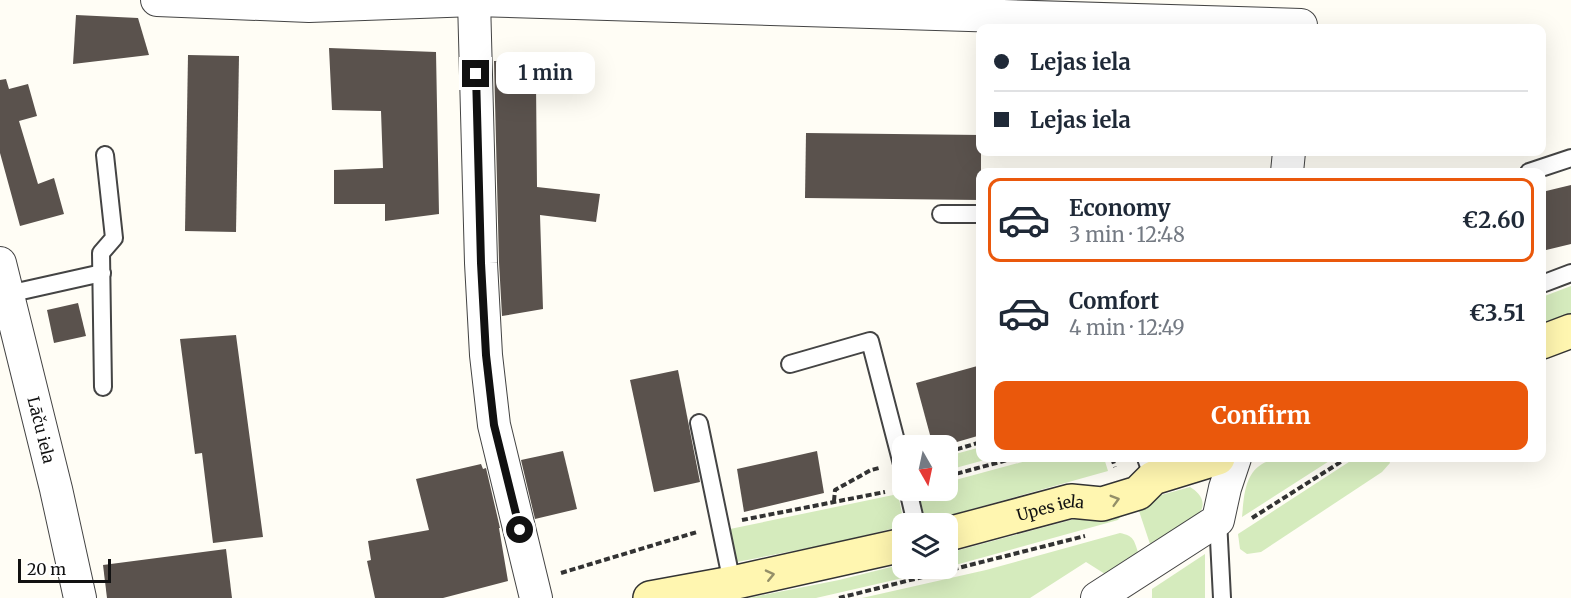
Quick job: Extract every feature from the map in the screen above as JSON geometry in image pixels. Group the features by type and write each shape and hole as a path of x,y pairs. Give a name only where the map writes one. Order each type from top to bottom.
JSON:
{"street":[{"path":"157,0 309,6 474,0 968,7 1301,18"},
{"path":"474,0 481,263 486,355 494,425 536,598"},
{"name":"Lāču iela","path":"0,263 56,489 80,598"},
{"path":"1546,340 1571,331"},
{"name":"Upes iela","path":"958,531 1071,501 1102,504 1138,493 1150,468 1191,462"},
{"path":"1097,598 1218,520 1234,462"},
{"path":"650,598 732,583 892,547"}],"lane":[{"path":"103,387 101,253 114,238 105,155"},
{"path":"1541,168 1571,158"},
{"path":"941,214 976,214"},
{"path":"8,294 102,273"},
{"path":"1546,282 1571,273"},
{"path":"790,364 870,341 894,435"},
{"path":"699,423 732,583"},
{"path":"1218,520 1221,598"}],"path":[{"path":"958,448 976,441"},
{"path":"958,473 1000,462"},
{"path":"1218,520 1241,525 1341,462"},
{"path":"834,501 835,490 871,470 892,467"}],"green space":[{"path":"1571,286 1571,313 1546,322 1546,295"},
{"path":"976,448 977,462 958,467 958,453"},
{"path":"1022,462 1105,462 1108,471 958,513 924,513 921,501 958,501 958,479"},
{"path":"1266,462 1328,462 1242,517 1248,481 1262,464"},
{"path":"1349,462 1390,462 1382,472 1261,552 1247,554 1240,549 1238,534"},
{"path":"1190,487 1201,498 1202,509 1196,517 1150,544 1136,502"},
{"path":"892,495 892,501 899,501 902,513 892,513 892,529 737,562 730,529"},
{"path":"1123,506 1123,513 1118,520 958,564 958,550"},
{"path":"1120,533 1133,539 1138,552 1105,574 1086,562 1030,598 862,598 946,579 958,579 958,576"},
{"path":"1205,554 1205,598 1152,598 1152,589"},
{"path":"892,567 892,579 899,579 816,598 748,598"}],"building":[{"path":"76,15 138,18 149,55 73,64"},
{"path":"329,48 436,52 439,214 385,221 385,204 334,204 334,170 383,168 381,111 332,110"},
{"path":"188,55 239,56 236,232 185,231"},
{"path":"557,59 559,83 536,83 537,187 600,194 596,222 540,215 543,309 502,316 494,61"},
{"path":"6,79 9,89 28,84 37,116 19,121 38,184 54,178 64,214 20,226 0,153 0,80"},
{"path":"806,133 976,135 976,156 981,156 981,168 976,168 976,200 805,198"},
{"path":"1571,185 1571,244 1546,250 1546,191"},
{"path":"78,303 86,336 54,343 47,310"},
{"path":"236,335 263,537 213,543 202,453 195,454 180,339"},
{"path":"976,366 976,436 958,442 958,435 930,435 916,383"},
{"path":"678,370 700,482 654,492 630,380"},
{"path":"563,451 577,509 535,519 521,460"},
{"path":"817,451 824,493 744,512 737,469"},
{"path":"481,464 483,469 486,468 500,528 508,581 443,598 375,598 367,561 371,560 368,541 429,530 416,479"},
{"path":"226,549 232,598 107,598 103,565"}],"route":[{"path":"476,74 486,355 494,425 520,530"}]}
